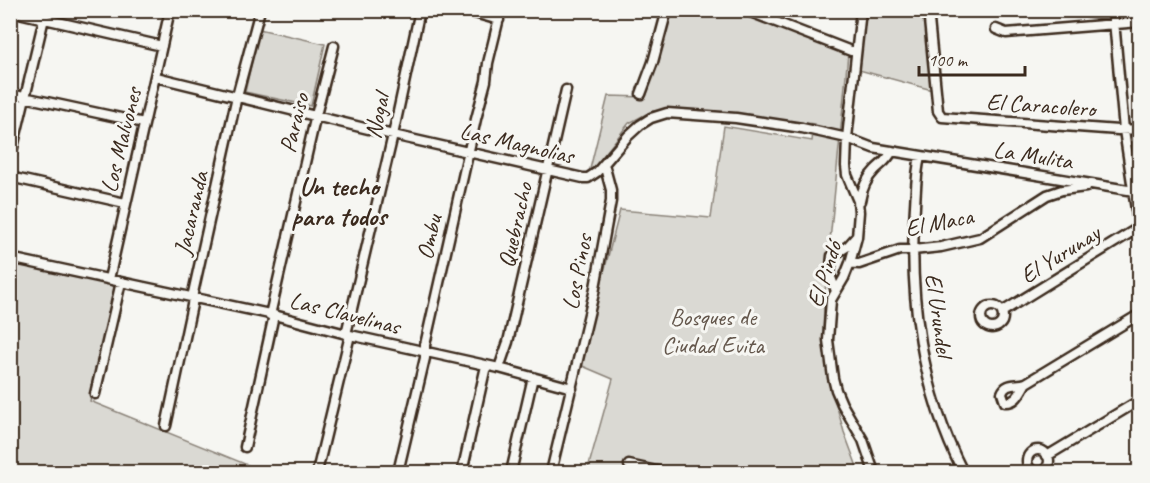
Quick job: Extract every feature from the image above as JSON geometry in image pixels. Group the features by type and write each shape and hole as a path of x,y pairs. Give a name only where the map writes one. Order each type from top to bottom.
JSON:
{"street":[{"name":"Los Malvones","path":"108,279 170,10"},
{"name":"Jacaranda","path":"166,426 237,96 260,10"},
{"name":"Nogal","path":"317,472 420,10"},
{"path":"464,10 500,15"},
{"path":"641,94 651,71 667,10"},
{"path":"745,10 856,51"},
{"name":"El Pindó","path":"861,10 847,138 846,171 859,205 857,237 844,278 831,300 828,332 833,378 842,404 863,440 874,472"},
{"name":"El Caracolero","path":"928,10 940,116 1124,130 1140,129"},
{"path":"1113,10 1124,130 1136,191 1139,232"},
{"path":"10,11 45,14 162,46"},
{"path":"10,160 45,14"},
{"name":"Ombu","path":"398,472 500,15"},
{"path":"996,29 1006,33 1140,22"},
{"name":"Paraiso","path":"245,447 316,115 334,46"},
{"name":"Las Magnolias","path":"156,77 393,135 583,178 588,178 597,172 640,125 651,118 667,113 736,118 802,128 847,138 866,146 920,156"},
{"name":"Quebracho","path":"499,368 508,342 566,90"},
{"path":"10,93 144,123"},
{"path":"859,205 861,192 867,179 892,151"},
{"name":"La Mulita","path":"920,156 1136,191"},
{"name":"El Urundel","path":"920,156 915,196 913,250 915,292 925,359 942,424 963,472"},
{"name":"Los Pinos","path":"550,472 594,293 611,201 611,190 604,164"},
{"path":"10,177 125,203"},
{"name":"El Maca","path":"850,263 859,264 900,250 941,247 980,237 1047,195 1062,190 1098,185"},
{"name":"El Yurunay","path":"1002,312 1139,232"},
{"path":"836,291 830,274 832,256 857,237"},
{"name":"Las Clavelinas","path":"10,258 272,315 348,335 499,368 572,388"},
{"path":"95,394 121,282"},
{"path":"1026,383 1140,314"},
{"path":"462,472 486,366"},
{"path":"511,472 533,377"},
{"path":"1047,456 1140,400"},
{"path":"629,465 661,472"}],"green space":[{"name":"Bosques de Ciudad Evita","path":"671,11 737,11 847,51 824,303 823,341 831,386 844,432 859,472 587,472 613,379 580,365 620,210 711,218 724,126 812,141 814,124 680,109 652,111 629,123 593,169 590,169 608,96 646,97"},
{"path":"866,11 924,11 932,90 859,70"},
{"path":"259,29 325,44 311,106 245,92"},
{"path":"11,261 117,285 90,401 265,472 11,472"}],"district":[{"name":"Un techo para todos","path":"339,200"}]}
